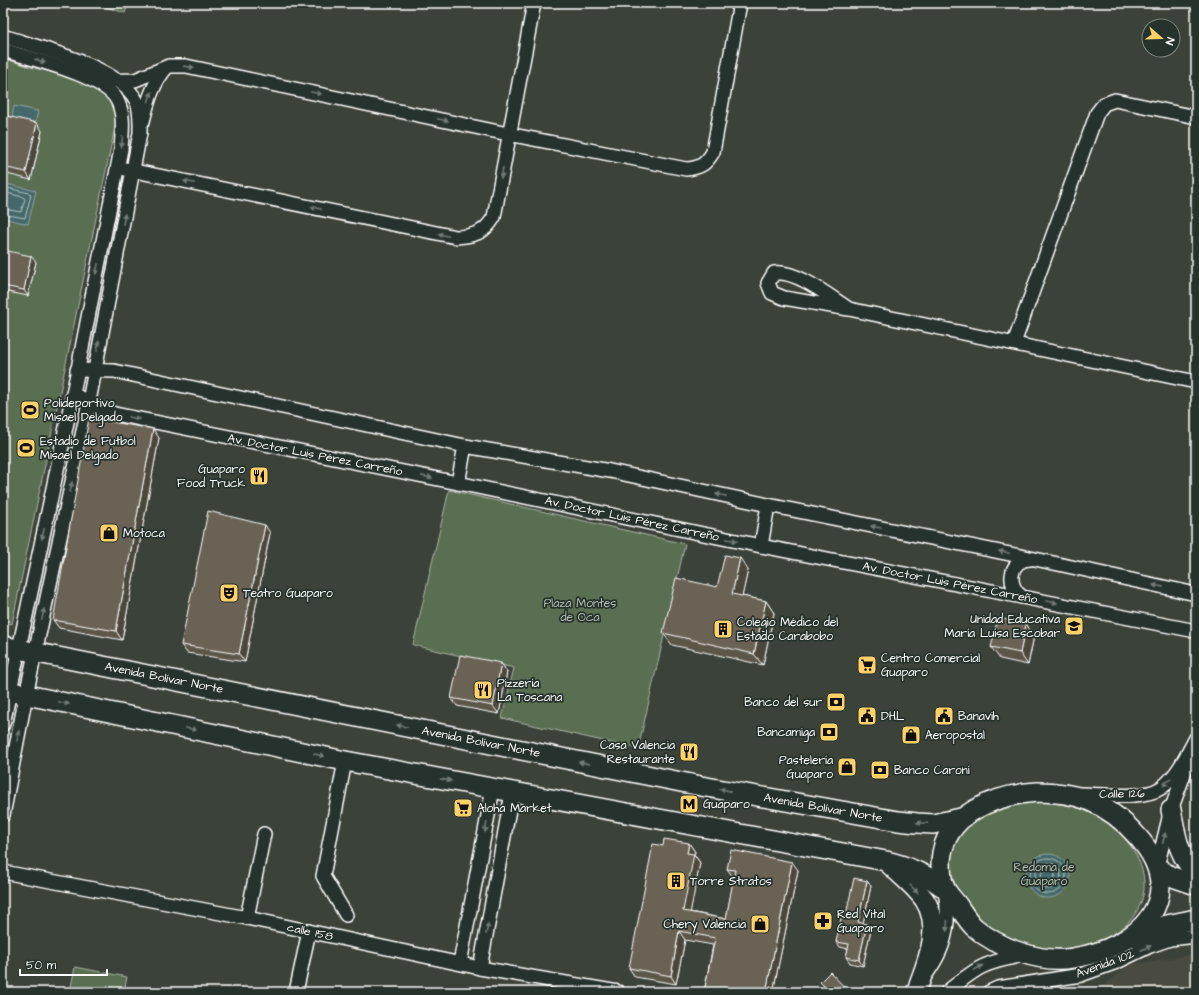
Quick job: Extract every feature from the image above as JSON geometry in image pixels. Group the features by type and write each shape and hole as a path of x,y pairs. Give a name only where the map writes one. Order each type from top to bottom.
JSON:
{"main road":[{"name":"Avenida Bolívar Norte","path":"19,649 535,753 818,807 917,823 933,824 961,818"},
{"path":"13,692 345,761 886,861 916,870 931,877 944,888 965,917 975,927 997,942 1028,955 1071,959 1089,955 1167,925 1196,919"},
{"path":"944,888 941,868 945,840 952,827 961,818 996,800 1022,793 1038,792 1068,794 1087,800 1119,818 1141,840 1153,856 1157,867 1160,889 1157,903 1152,914 1141,929 1124,941"},
{"path":"1171,810 1180,851 1185,861 1196,872"},
{"path":"886,861 923,898 930,910 933,938 930,954 916,988"},
{"path":"1157,867 1170,876 1196,885"}],"street":[{"path":"117,167 456,237 471,236 481,233 489,226 494,217 508,134 534,3"},
{"path":"97,82 136,80 169,66 205,69 508,134 686,169 697,168 707,163 713,152 740,3"},
{"path":"3,36 92,67 126,87 138,105 140,133"},
{"path":"3,50 44,62 97,82 117,99 123,125 117,167 73,394 19,649 13,692 3,815"},
{"path":"19,649 87,403 140,133 149,96 157,78 169,66"},
{"path":"1014,343 1097,113 1104,104 1115,100 1196,117"},
{"path":"849,309 796,276 782,272 774,273 768,283 772,293 784,298 849,309 1196,382"},
{"path":"77,370 114,371 464,446 610,471 768,506 1035,559 1196,594"},
{"name":"Av. Doctor Luis Pérez Carreño","path":"73,394 87,403 115,414 761,546 1196,631"},
{"path":"458,483 464,446"},
{"path":"761,546 768,506"},
{"path":"1022,597 1013,588 1011,582 1013,569 1022,560 1035,559"},
{"path":"3,724 13,692"},
{"path":"1157,867 1171,810 1196,740"},
{"name":"Calle 126","path":"1068,794 1150,793 1161,788 1175,775 1196,740"},
{"path":"345,761 323,876 346,915"},
{"path":"460,963 493,789"},
{"path":"480,968 512,793"},
{"path":"247,918 264,834"},
{"name":"calle 158","path":"3,872 247,918 480,968 618,992"},
{"path":"916,988 936,961 947,929 948,907 944,888"},
{"path":"296,992 308,931"},
{"name":"Avenida 102","path":"989,992 998,988 1080,975 1117,962 1157,944 1170,940 1196,936"},
{"path":"947,992 974,970 983,965 997,960 1028,955"}],"shaded area":[{"path":"1196,954 1196,992 1095,992 1130,965"}],"green space":[{"path":"92,3 129,3 125,13"},
{"name":"Polideportivo Misael Delgado","path":"3,58 30,67 97,83 113,104 116,122 12,624 3,623"},
{"name":"Plaza Montes de Oca","path":"449,490 685,544 638,749 502,718 514,668 413,645"},
{"name":"Redoma de Guaparo","path":"1031,802 1059,804 1087,811 1102,819 1127,841 1136,855 1142,870 1144,886 1141,902 1133,917 1116,933 1102,940 1079,947 1038,947 1002,935 974,914 956,888 951,860 960,834 986,814"},
{"path":"75,967 127,977 124,992 70,992"}],"water":[{"path":"14,106 38,111 35,124 12,118"},
{"path":"3,183 36,191 28,224 3,218"},
{"path":"1044,854 1052,854 1064,860 1070,872 1070,880 1064,892 1052,898 1044,898 1032,892 1026,880 1026,872 1032,860"}],"building":[{"path":"3,115 37,123 26,172 3,167"},
{"path":"3,250 31,256 24,290 3,286"},
{"name":"Motoca","path":"89,418 153,429 116,631 53,620"},
{"name":"Teatro Guaparo","path":"208,511 265,525 239,654 181,645"},
{"name":"Colegio Médico del Estado Carabobo","path":"725,555 740,558 732,594 766,601 754,654 663,633 676,578 717,587"},
{"path":"998,618 1026,624 1020,653 991,647"},
{"path":"460,655 501,663 493,706 451,698"},
{"path":"664,839 689,843 687,853 694,854 683,911 726,919 735,870 727,869 731,850 792,862 766,992 704,992 715,938 679,931 671,976 629,968 653,844 663,846"},
{"path":"854,878 867,881 858,922 867,924 859,960 846,957 849,944 836,942 841,918 845,919"},
{"path":"830,972 849,992 830,992 820,982"}],"place":[{"name":"Polideportivo Misael Delgado","path":"30,410"},
{"name":"Estadio de Futbol Misael Delgado","path":"26,448"},
{"name":"Guaparo Food Truck","path":"259,476"},
{"name":"Motoca","path":"109,533"},
{"name":"Teatro Guaparo","path":"229,593"},
{"name":"Unidad Educativa María Luisa Escobar","path":"1074,626"},
{"name":"Colegio Médico del Estado Carabobo","path":"723,629"},
{"name":"Centro Comercial Guaparo","path":"867,665"},
{"name":"Pizzería La Toscana","path":"483,690"},
{"name":"Banco del sur","path":"836,702"},
{"name":"DHL","path":"867,716"},
{"name":"Banavih","path":"944,716"},
{"name":"Bancamiga","path":"829,732"},
{"name":"Aeropostal","path":"911,735"},
{"name":"Casa Valencia Restaurante","path":"689,752"},
{"name":"Pastelería Guaparo","path":"847,767"},
{"name":"Banco Caroní","path":"880,770"},
{"name":"Guaparo","path":"689,804"},
{"name":"Aloha Market","path":"463,808"},
{"name":"Torre Stratos","path":"676,881"},
{"name":"Red Vital Guaparo","path":"823,921"},
{"name":"Chery Valencia","path":"760,924"}]}
